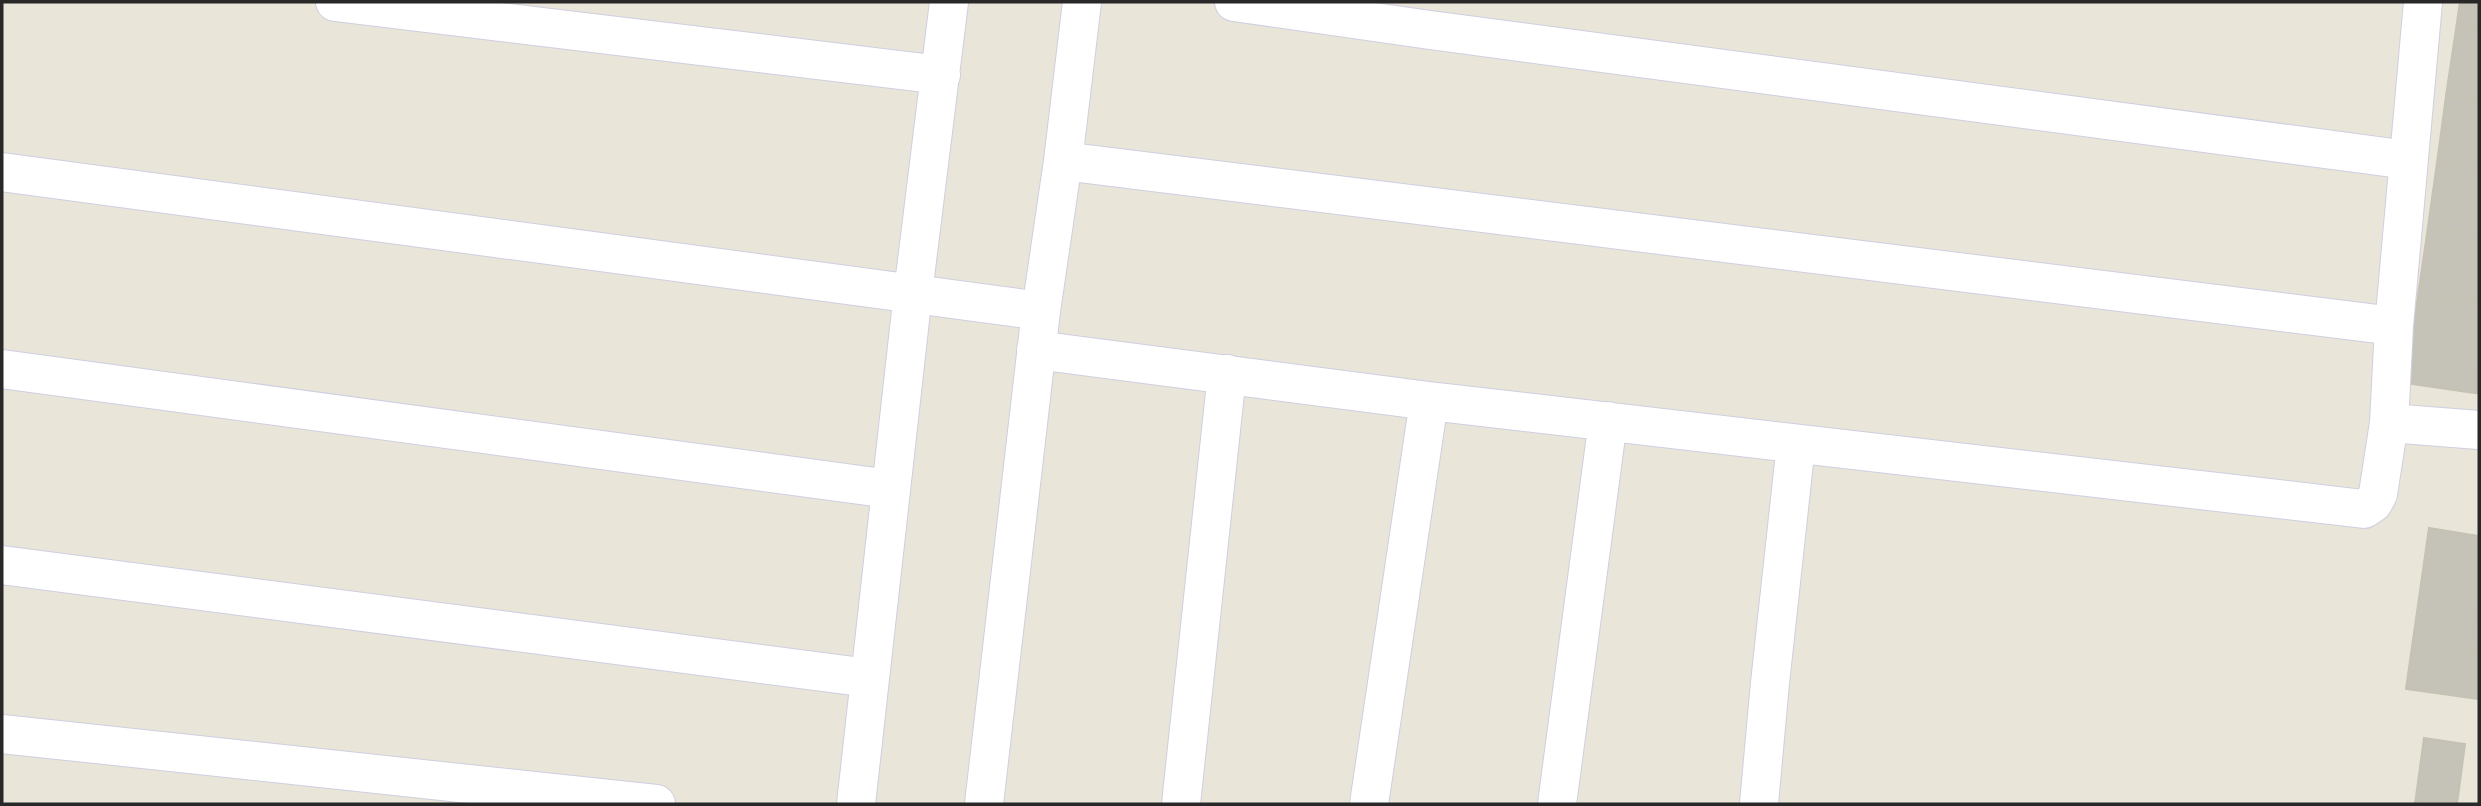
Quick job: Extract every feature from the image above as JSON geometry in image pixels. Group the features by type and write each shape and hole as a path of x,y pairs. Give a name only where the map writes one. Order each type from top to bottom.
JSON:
{"street":[{"path":"335,2 941,75"},
{"path":"856,804 890,489 949,2"},
{"path":"984,804 1041,311 1082,2"},
{"path":"1234,2 1432,16 2408,160"},
{"path":"1037,350 1429,401 2364,509 2378,494 2389,423 2394,326 2423,2"},
{"path":"1063,161 2394,326"},
{"path":"2,172 1041,311"},
{"path":"2,369 890,489"},
{"path":"1181,804 1227,374"},
{"path":"1369,804 1429,401"},
{"path":"1557,804 1608,421"},
{"path":"2389,423 2479,430"},
{"path":"1759,804 1796,444"},
{"path":"2,565 869,678"},
{"path":"2,734 656,804"}],"building":[{"path":"2460,2 2479,2 2479,32 2456,29"},
{"path":"2456,29 2479,32 2479,100 2446,96"},
{"path":"2446,96 2479,100 2479,169 2437,163"},
{"path":"2437,163 2479,169 2479,234 2428,227"},
{"path":"2428,227 2479,234 2479,304 2418,296"},
{"path":"2418,296 2479,304 2479,363 2475,393 2405,383"},
{"path":"2479,363 2479,393 2475,393"},
{"path":"2429,528 2479,536 2479,699 2406,689"},
{"path":"2476,614 2479,615 2479,655 2470,653"},
{"path":"2424,738 2465,744 2457,804 2415,804"}]}
